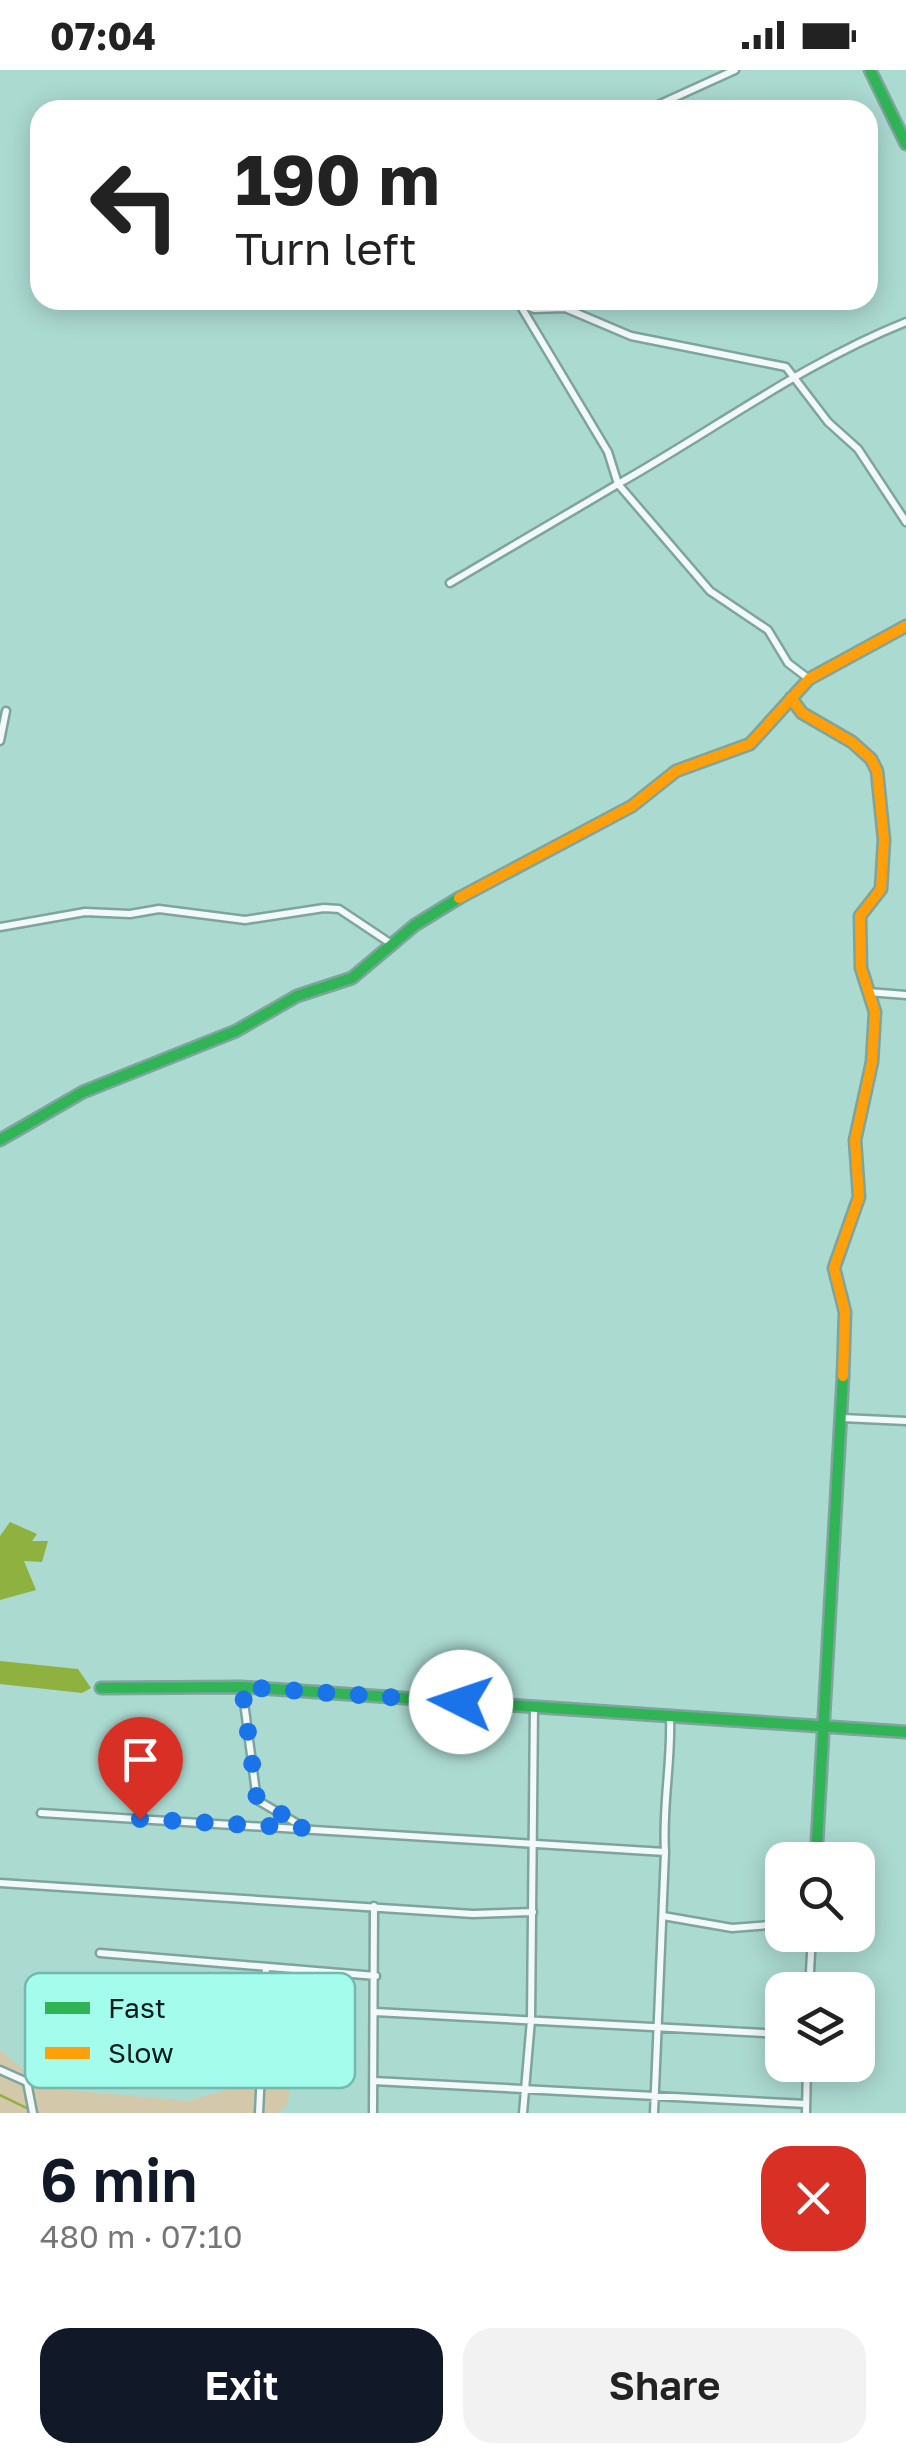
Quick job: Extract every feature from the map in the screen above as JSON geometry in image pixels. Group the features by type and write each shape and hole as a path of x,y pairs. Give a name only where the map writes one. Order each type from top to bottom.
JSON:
{"street":[{"path":"668,100 735,70"},
{"path":"870,70 906,144"},
{"path":"523,310 608,452 618,484 710,590 768,630 788,664 809,679"},
{"path":"570,310 632,336 786,367 828,422 858,449 906,522"},
{"path":"450,583 709,432 794,375 906,322"},
{"path":"0,1140 83,1092 236,1031 298,996 352,978 373,956 394,945 415,925 487,881 632,806 676,771 750,744 809,679 906,626"},
{"path":"791,698 802,713 852,742 877,771 884,840 880,889 860,916 861,968 875,1012 872,1062 855,1140 859,1197 834,1268 845,1312 842,1418 817,1842"},
{"path":"0,742 6,710"},
{"path":"0,928 85,912 130,914 160,909 245,920 324,908 338,909 394,945"},
{"path":"867,992 906,994"},
{"path":"842,1418 906,1421"},
{"path":"102,1688 242,1687 906,1732"},
{"path":"242,1687 257,1800 306,1828"},
{"path":"523,2113 531,2020 534,1706"},
{"path":"654,2113 665,1852 663,1810 672,1752 670,1715"},
{"path":"41,1813 665,1852"},
{"path":"0,1883 473,1914 533,1912"},
{"path":"373,2113 374,1906"},
{"path":"663,1916 732,1928 765,1925"},
{"path":"100,1954 339,1973"},
{"path":"266,1967 266,1973"},
{"path":"355,1974 376,1976"},
{"path":"375,2012 765,2033"},
{"path":"0,2070 25,2081"},
{"path":"374,2081 806,2108 806,2082"},
{"path":"28,2088 34,2113"},
{"path":"259,2113 260,2088"}],"shaded area":[{"path":"10,1522 37,1534 32,1541 48,1541 42,1562 24,1561 36,1590 0,1600 0,1536"},
{"path":"0,1661 78,1669 91,1688 82,1693 0,1684"},
{"path":"0,2050 25,2072 25,2088 188,2101 226,2088 290,2088 287,2105 279,2113 0,2113"}],"waterway":[{"path":"0,2095 37,2113"}],"traffic: fast":[{"path":"870,70 906,144"},
{"path":"0,1140 83,1092 236,1031 297,996 352,978 415,925 459,898"},
{"path":"817,1842 843,1376"},
{"path":"101,1688 242,1687 906,1732"}],"traffic: slow":[{"path":"459,898 632,806 676,771 750,744 809,679 906,626"},
{"path":"791,698 802,713 852,742 871,759 877,771 884,840 881,889 860,916 861,968 875,1012 872,1062 855,1140 859,1197 834,1268 845,1312 843,1376"}],"route":[{"path":"140,1819 306,1828 279,1808 257,1800 242,1687 461,1702"}]}
